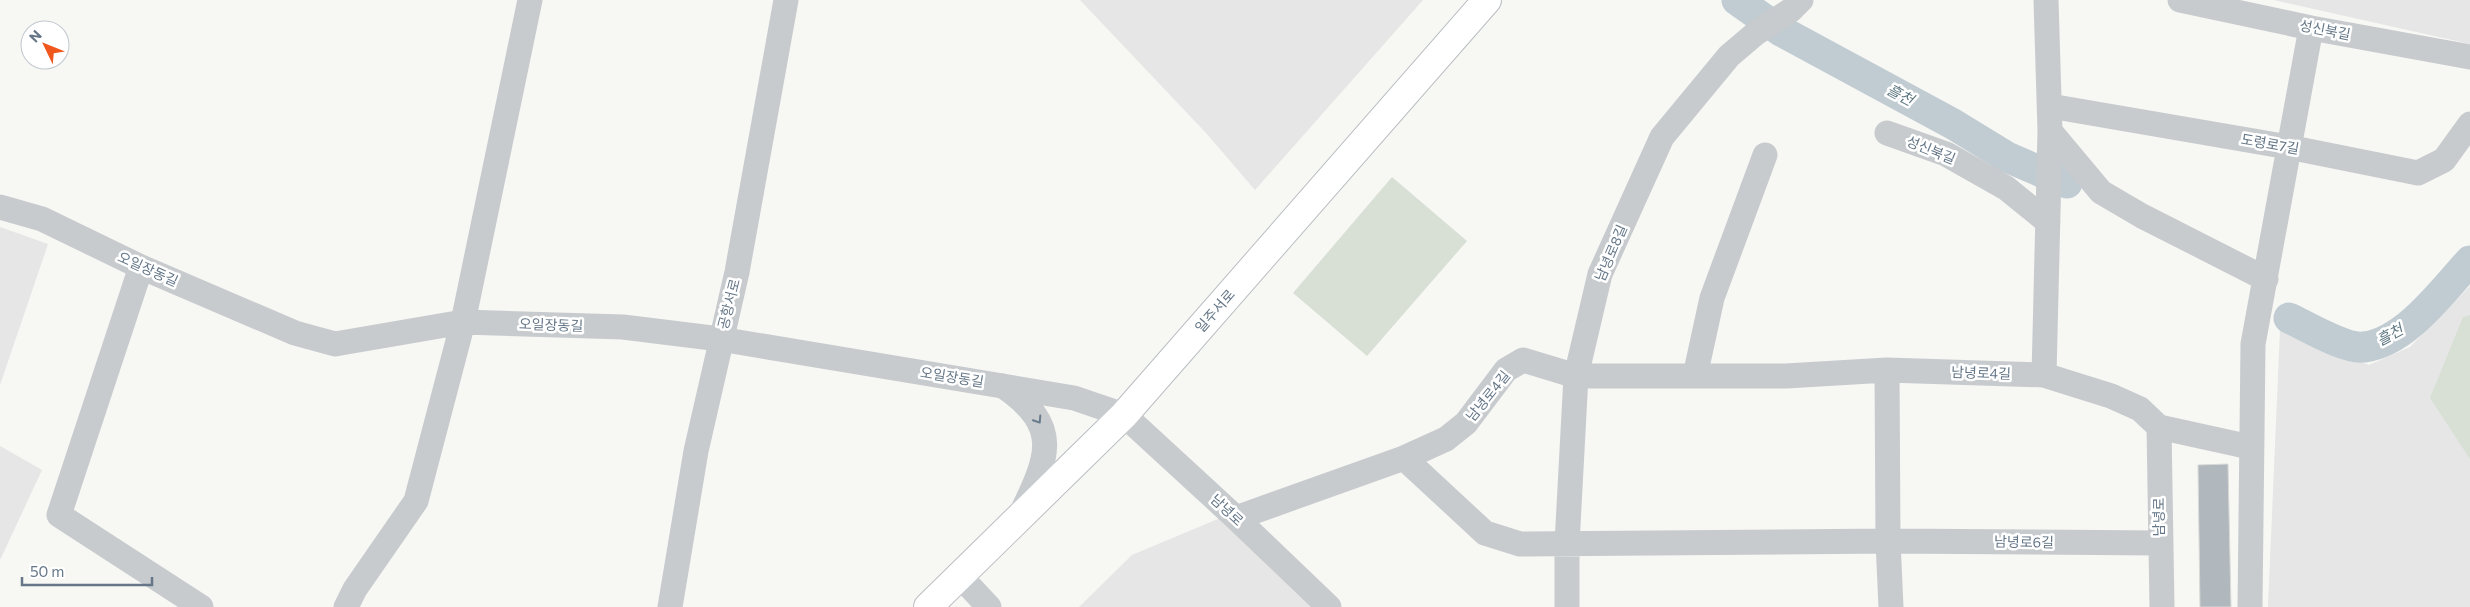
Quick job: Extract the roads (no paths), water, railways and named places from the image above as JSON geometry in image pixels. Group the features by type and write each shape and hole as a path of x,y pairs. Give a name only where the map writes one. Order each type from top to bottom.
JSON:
{"main road":[{"name":"일주서로","path":"928,607 1124,415 1487,0"}],"street":[{"path":"346,607 355,589 416,501 463,322 530,0"},
{"name":"공항서로","path":"670,607 696,451 720,339 737,272 786,0"},
{"path":"2044,375 2050,131 2046,0"},
{"name":"성신북길","path":"2180,0 2311,28 2470,57"},
{"name":"남녕로8길","path":"1568,607 1567,544 1576,376 1600,274 1662,137 1729,56 1756,33 1796,5"},
{"path":"2250,607 2250,447 2253,344 2311,28"},
{"name":"도령로7길","path":"2050,106 2288,147 2418,173 2444,160 2470,124"},
{"path":"2050,131 2101,192 2142,216 2266,280"},
{"name":"성신북길","path":"1887,133 1946,154 2006,188 2048,222"},
{"path":"1695,376 1712,298 1765,156"},
{"name":"오일장동길","path":"0,207 42,219 140,267 295,333 335,344 463,322 623,327 720,339 1074,398 1124,415"},
{"path":"140,267 59,515 201,607"},
{"name":"남녕로4길","path":"1236,518 1404,458 1446,439 1466,423 1506,370 1523,360 1576,376 1786,376 1887,370 2044,375 2111,396 2140,409 2159,427"},
{"path":"1887,370 1888,541 1891,607"},
{"path":"1003,386 1028,406 1044,429 1046,439 1040,470 1019,518"},
{"name":"남녕로","path":"1124,415 1329,607"},
{"path":"2159,427 2250,447"},
{"name":"남녕로","path":"2159,427 2162,607"},
{"path":"1404,458 1485,534 1520,544 1567,544"},
{"name":"남녕로6길","path":"1567,544 1888,541 2160,543"},
{"path":"959,575 989,607"}],"waterway":[{"name":"흘천","path":"1737,0 1781,31 1953,124 2007,157 2067,183"},
{"name":"흘천","path":"2289,318 2326,337 2347,345 2364,347 2380,343 2394,336 2423,313 2470,261"}]}
